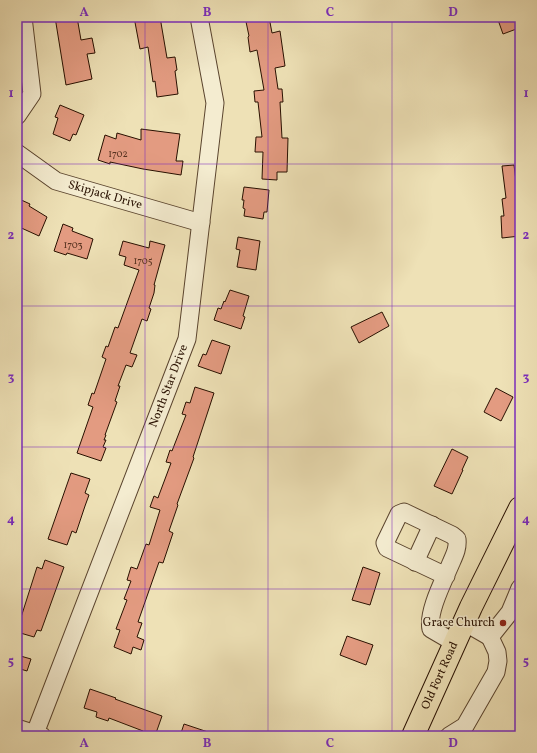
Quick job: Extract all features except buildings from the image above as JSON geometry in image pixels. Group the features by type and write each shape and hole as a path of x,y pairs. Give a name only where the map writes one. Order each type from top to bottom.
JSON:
{"main road":[{"name":"Old Fort Road","path":"413,736 464,622 520,508"}],"street":[{"path":"17,116 32,94 22,17"},
{"name":"North Star Drive","path":"37,735 187,339 215,103 198,17"},
{"name":"Skipjack Drive","path":"17,153 56,181 200,223"},
{"path":"446,576 386,548 385,543 398,514 404,512 452,534 457,539 458,546 429,622 431,629 455,643"},
{"path":"415,562 432,525"},
{"path":"490,636 510,612 520,588"},
{"path":"449,736 465,726 496,672 498,661 497,652 490,636 464,622"},
{"path":"17,728 37,735"}],"place":[{"name":"Grace Church","path":"503,623"}]}
